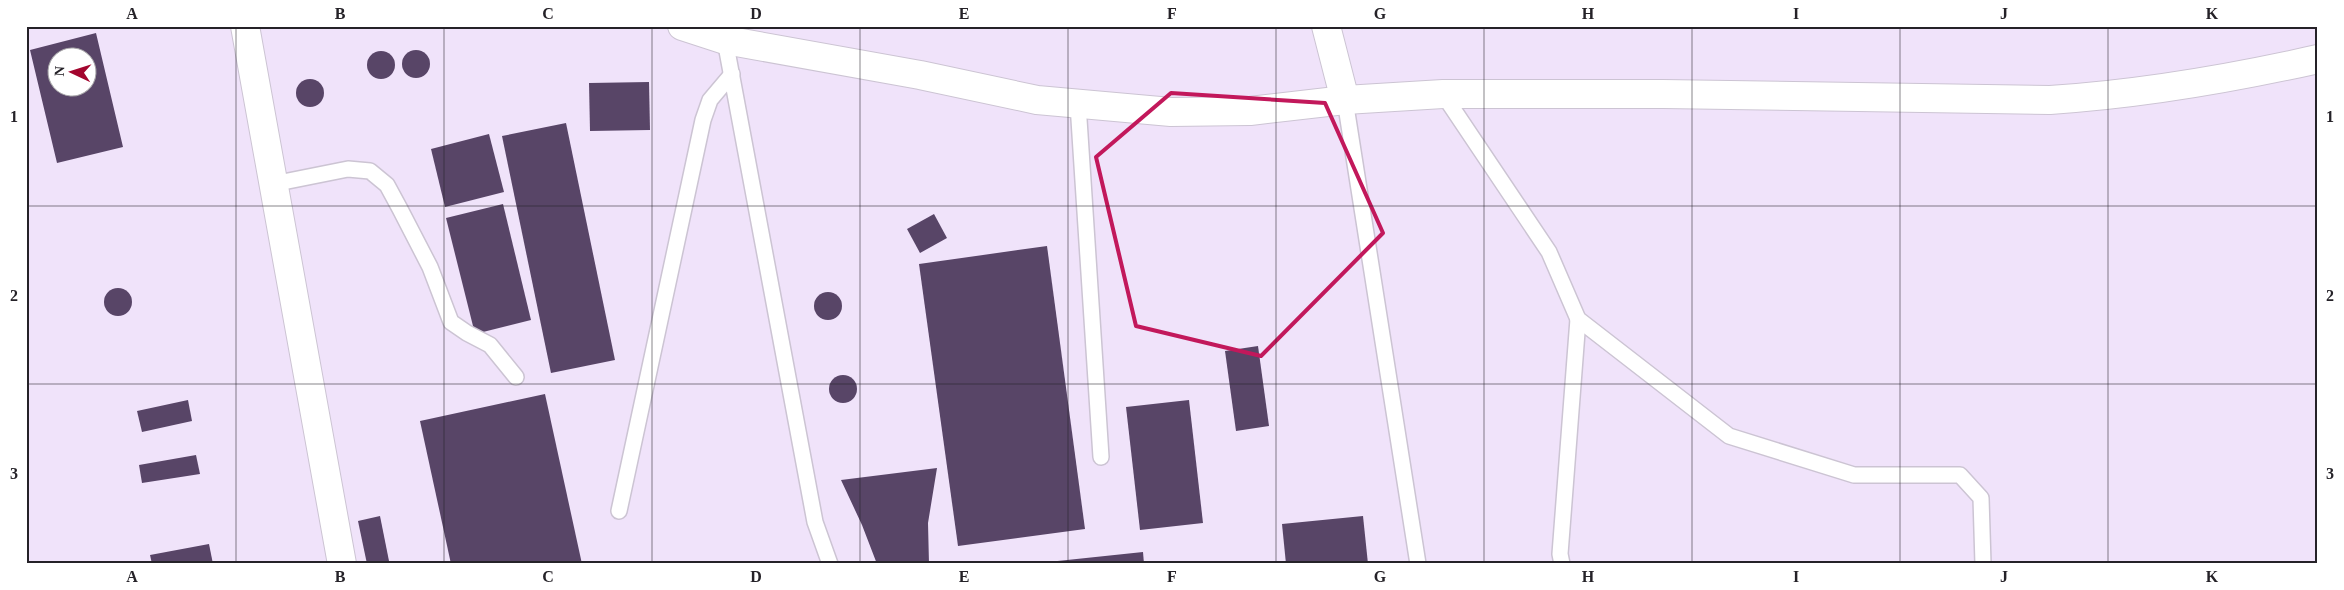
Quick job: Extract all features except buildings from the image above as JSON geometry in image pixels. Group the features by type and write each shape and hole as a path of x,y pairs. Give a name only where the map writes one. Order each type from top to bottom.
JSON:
{"main road":[{"path":"245,26 342,564"},
{"path":"682,26 725,40 920,75 1037,100 1170,112 1250,111 1345,100 1443,94 1663,94 2050,100 2107,96 2174,88 2318,59"},
{"path":"1326,26 1345,100"}],"lane":[{"path":"725,40 815,522 830,564"},
{"path":"619,511 703,120 710,100 732,74"},
{"path":"1443,94 1549,252 1578,319 1560,554 1562,564"},
{"path":"1345,100 1418,564"},
{"path":"1078,104 1101,457"},
{"path":"273,184 348,170 370,171 387,186 430,267 451,322 490,345 516,377"},
{"path":"1578,319 1728,436 1854,475 1960,475 1982,498 1983,564"}],"highlighted area":[{"path":"1171,93 1325,103 1383,233 1261,356 1136,326 1096,157"}],"shaded area":[{"path":"26,26 2318,26 2318,564 26,564"}]}
